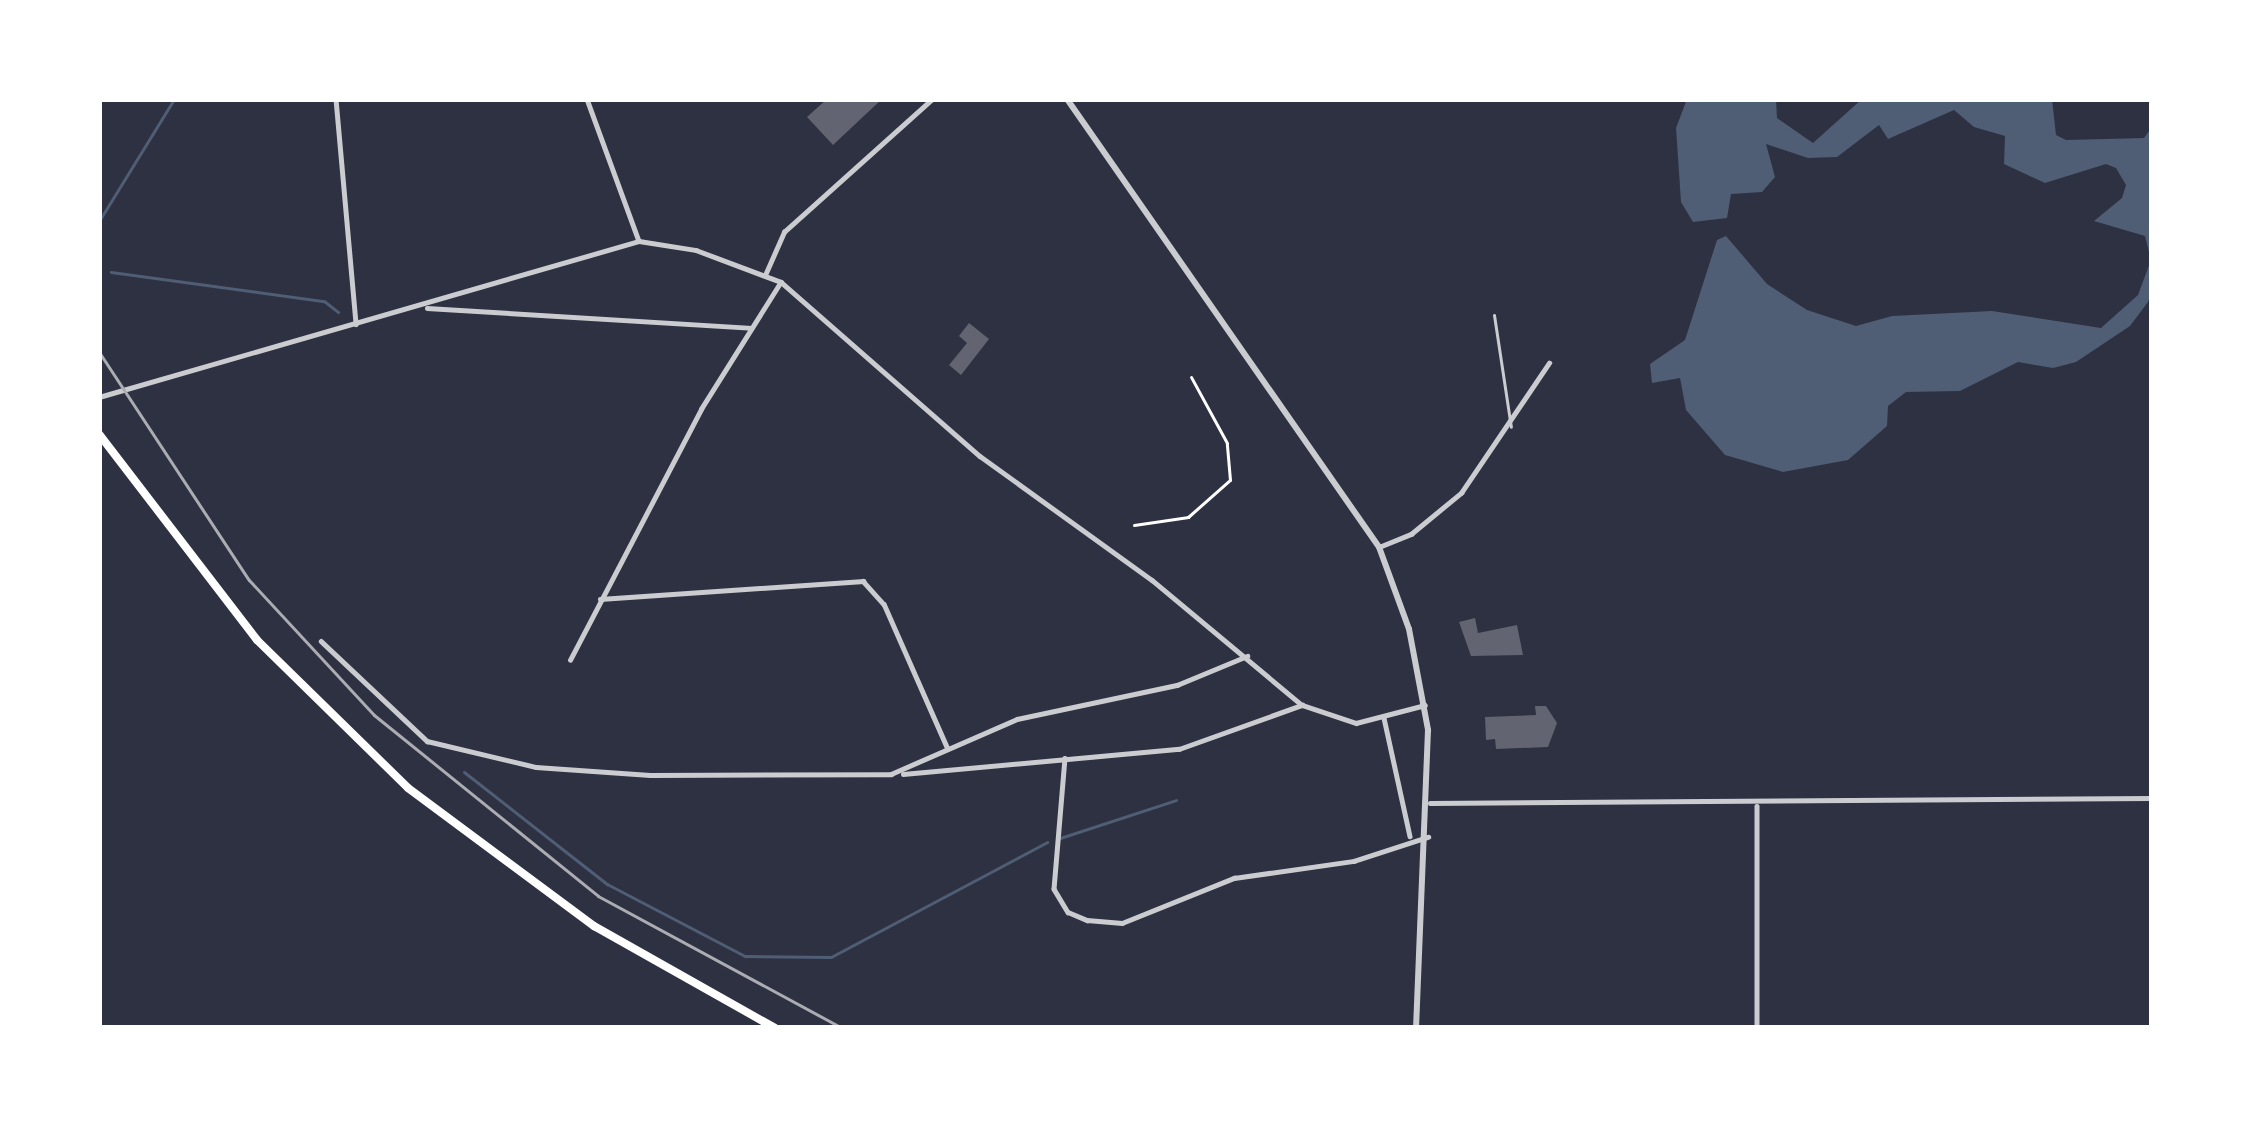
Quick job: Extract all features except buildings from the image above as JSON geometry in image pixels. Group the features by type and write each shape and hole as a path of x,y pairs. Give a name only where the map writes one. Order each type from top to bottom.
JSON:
{"main road":[{"path":"99,434 245,626 394,776 550,897 775,1028"}],"street":[{"path":"335,99 356,324"},
{"path":"587,99 639,241"},
{"path":"766,273 784,232 932,99"},
{"path":"1067,99 1379,548 1426,704 1430,803 1416,1028"},
{"path":"99,397 285,342 422,308 639,241 766,273 781,282 980,456 1247,656 1302,705 1356,723 1426,704"},
{"path":"570,660 751,328 781,282"},
{"path":"422,308 751,328"},
{"path":"1379,548 1411,533 1461,493 1511,428 1549,363"},
{"path":"600,599 863,581 884,604 948,749"},
{"path":"321,640 386,709 450,748 596,772 891,774 1065,758 1216,741 1302,705"},
{"path":"891,774 1018,718 1177,685 1247,656"},
{"path":"1384,718 1410,837"},
{"path":"1065,758 1054,889 1068,912 1087,920 1122,922 1234,878 1354,861 1410,837 1428,836"},
{"path":"1430,803 2152,798"},
{"path":"1757,803 1757,1028"}],"lane":[{"path":"1494,315 1511,428"}],"path":[{"path":"1134,526 1188,517 1230,480 1227,443 1191,377"}],"water":[{"path":"1687,99 1776,99 1777,118 1813,143 1862,99 2052,99 2056,135 2066,140 2144,138 2152,127 2152,290 2148,302 2130,326 2076,362 2053,368 2018,362 1960,391 1906,392 1888,406 1887,426 1848,460 1783,472 1725,455 1686,410 1680,378 1652,383 1650,364 1685,340 1717,240 1726,236 1767,284 1807,310 1856,326 1892,316 1992,311 2101,328 2138,295 2151,260 2145,236 2094,221 2122,198 2126,185 2116,168 2106,164 2045,183 2004,164 2005,136 1974,127 1954,110 1888,139 1879,125 1837,157 1808,158 1766,144 1775,177 1762,192 1731,194 1727,218 1693,222 1681,202 1676,128"}],"waterway":[{"path":"99,221 174,99"},
{"path":"111,272 324,301 338,312"},
{"path":"464,772 607,884 745,956 831,957 1047,842"},
{"path":"1060,838 1176,800"}],"railway":[{"path":"99,352 249,580 374,715 598,896 842,1028"}]}
